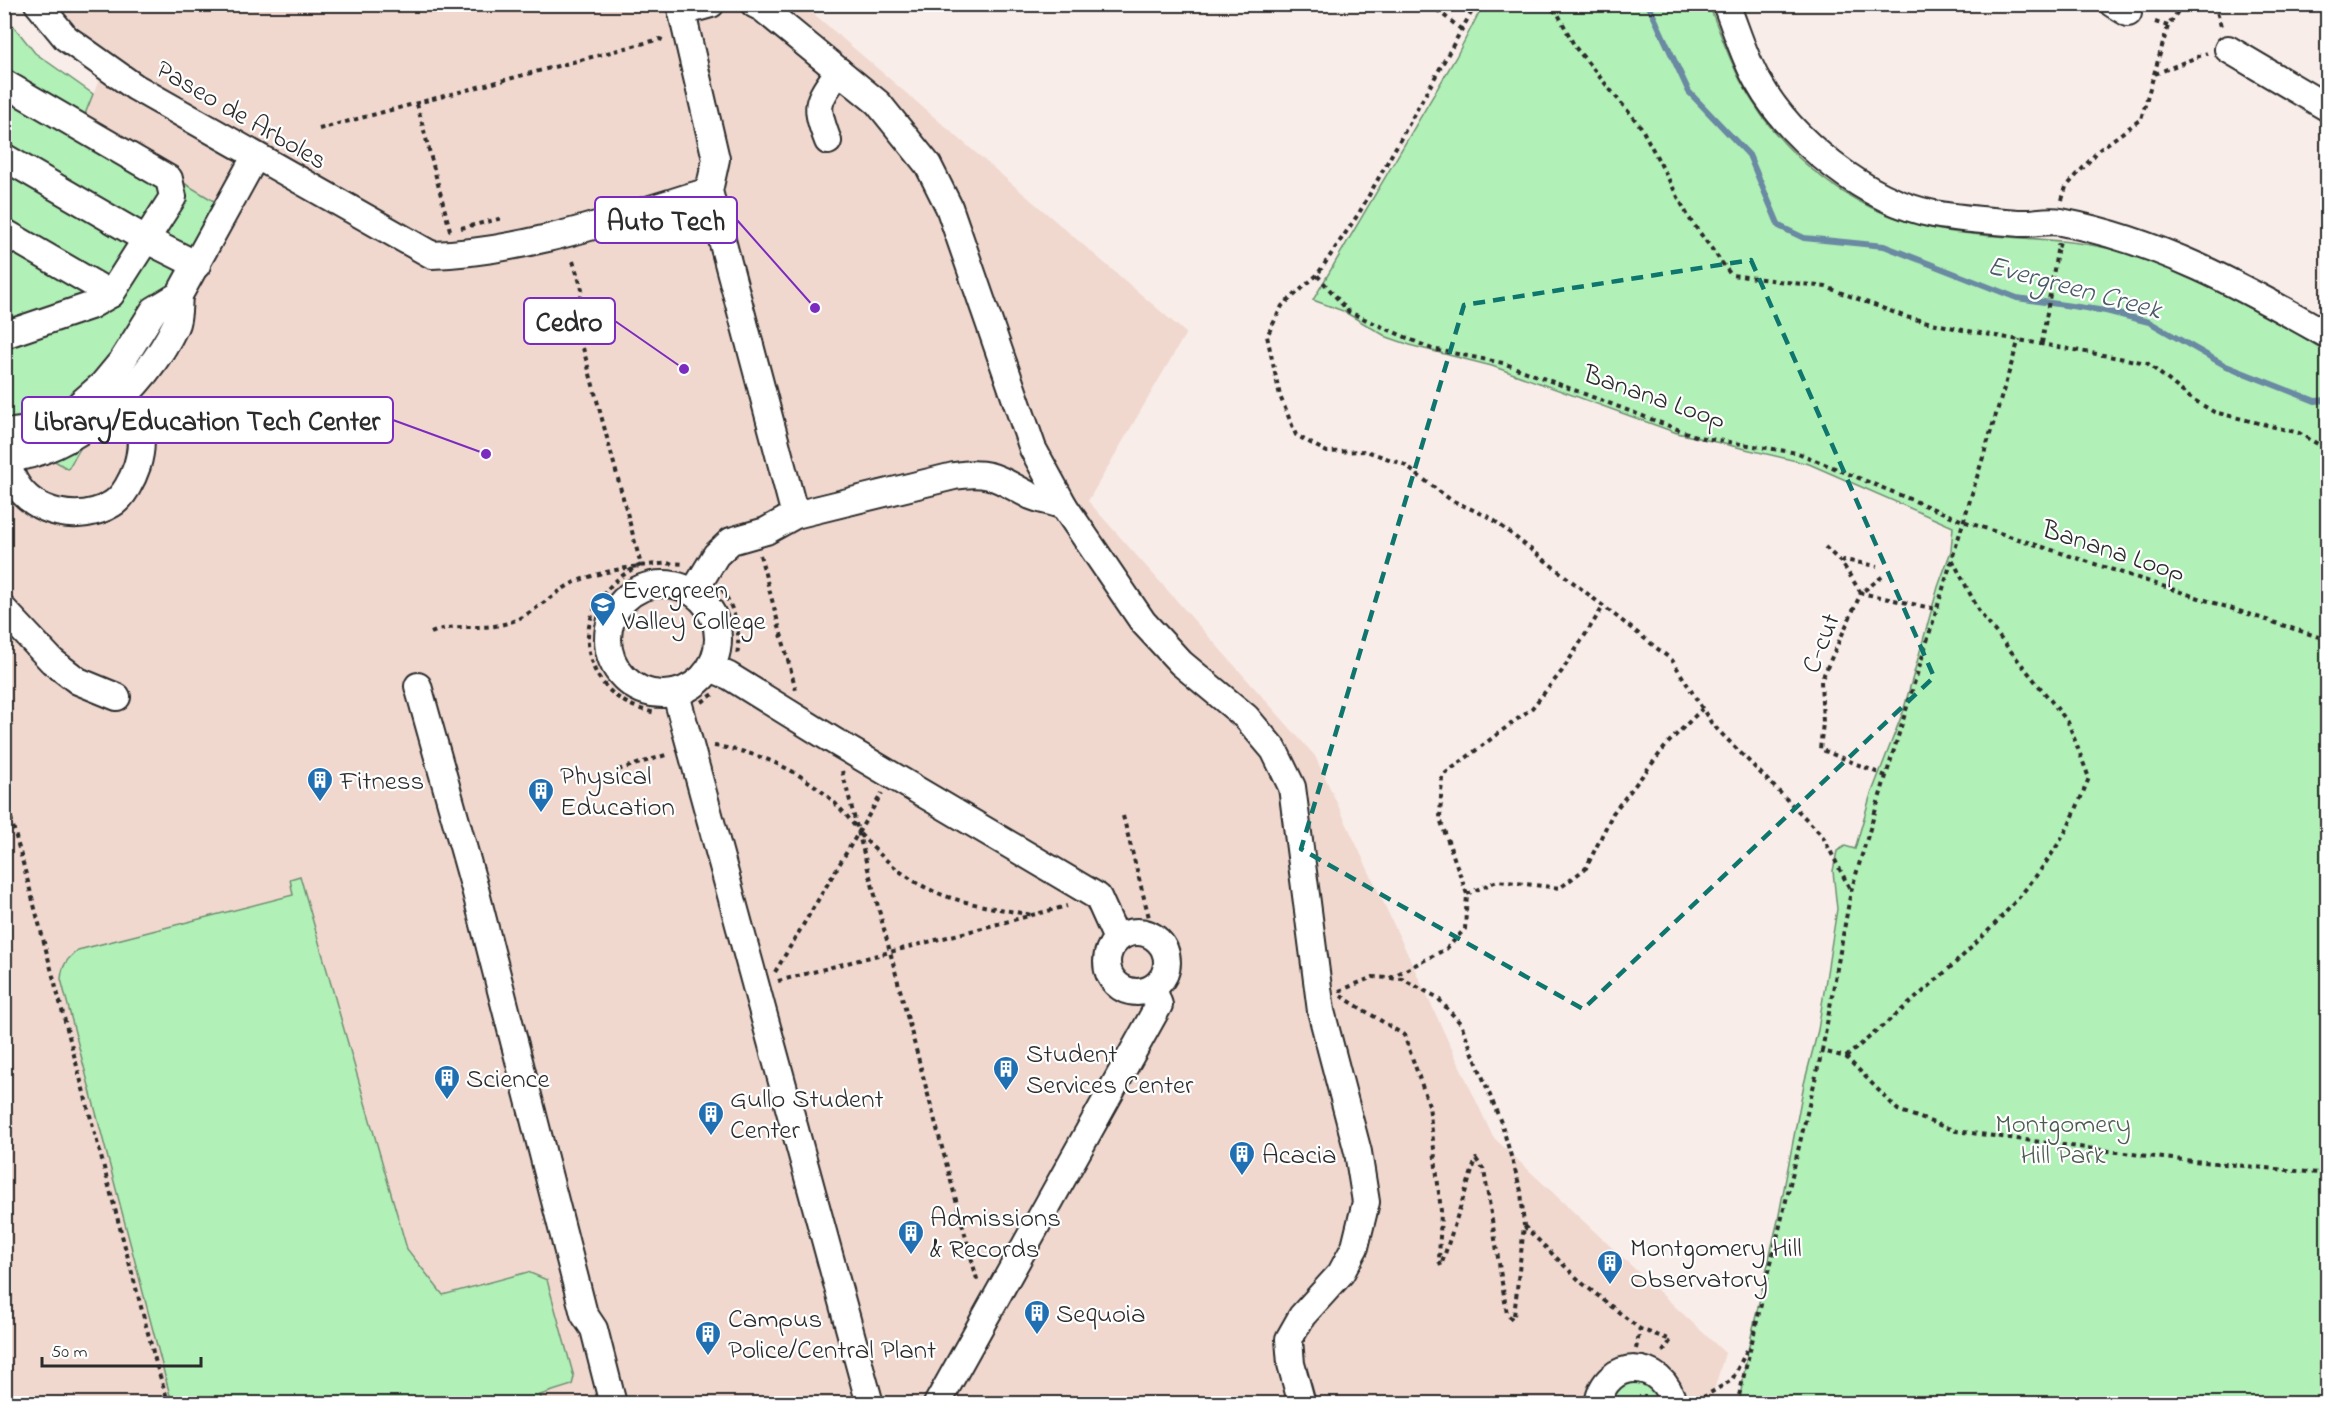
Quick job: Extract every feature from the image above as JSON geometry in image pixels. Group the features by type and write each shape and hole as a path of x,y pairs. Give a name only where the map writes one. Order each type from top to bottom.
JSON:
{"street":[{"name":"Paseo de Arboles","path":"38,4 66,38 135,87 255,157 432,255 472,254 608,222 709,191"},
{"path":"711,4 681,8 716,159 709,191 795,515"},
{"path":"754,4 762,8 878,103 928,165 949,207 1033,449 1064,506 1143,622 1181,663 1246,717 1274,750 1292,787 1321,1011 1358,1152 1366,1202 1355,1247 1341,1274 1302,1316 1289,1339 1291,1364 1302,1404"},
{"path":"1726,4 1757,81 1795,132 1842,173 1884,196 1932,214 2022,223 2059,221 2168,251 2232,281 2328,335"},
{"path":"2228,49 2328,108"},
{"path":"828,141 817,112 821,96 839,71"},
{"path":"4,83 169,179 173,197 111,294 90,306 4,336"},
{"path":"4,157 147,240 197,265"},
{"path":"7,459 44,450 115,407 145,373 176,325 179,295 255,157"},
{"path":"4,232 111,294"},
{"path":"115,407 138,430 141,453 133,477 114,503 91,513 56,514 32,501 14,482 7,459 8,433 40,429 74,410 103,384 122,361 154,310 179,295"},
{"path":"693,592 716,555 731,541 766,531 795,515 976,473 1004,479 1032,496 1064,506"},
{"path":"679,702 638,689 622,676 611,660 607,640 611,621 620,603 635,591 654,585 674,585 693,592 710,611 718,635 717,652 720,672"},
{"path":"4,610 52,661 78,681 117,697"},
{"path":"679,702 696,684 720,672"},
{"path":"720,672 1098,897 1117,939"},
{"path":"418,686 475,889 584,1314 594,1329 613,1404"},
{"path":"679,702 870,1404"},
{"path":"1135,932 1154,937 1166,953 1165,973 1153,988 1134,992 1116,984 1107,966 1110,947 1117,939 1135,932"},
{"path":"936,1404 1159,1005 1153,988"},
{"path":"1598,1404 1602,1388 1610,1378 1622,1371 1636,1368 1649,1371 1661,1378 1669,1389 1673,1404"}],"path":[{"path":"1430,4 1462,30"},
{"path":"1476,4 1359,213 1317,275 1282,306 1267,336 1280,396 1296,435 1327,452 1365,451 1403,464 1451,500 1491,518 1672,660 1712,724 1822,835 1851,891"},
{"path":"1545,4 1558,14"},
{"path":"1555,4 1575,47 1641,127 1689,219 1731,275 1827,287 1906,316 2147,363 2189,397 2214,412 2299,434 2328,450"},
{"path":"2062,200 2066,187 2099,150 2141,119 2168,26 2183,4"},
{"path":"2156,22 2168,26"},
{"path":"320,129 660,39 664,40 668,48"},
{"path":"2155,74 2196,55 2228,49"},
{"path":"417,104 450,230 503,218"},
{"path":"2042,343 2058,245"},
{"path":"573,261 582,289 575,318 641,565"},
{"name":"Banana Loop","path":"1317,275 1349,312 1432,349 1503,363 1698,437 1798,453 1963,521 2328,640"},
{"path":"1737,1404 1822,1051 1851,891 2019,339"},
{"path":"754,534 797,691"},
{"path":"1825,547 1842,563 1861,593 1883,576"},
{"path":"1845,1057 1941,975 2014,904 2061,840 2089,778 2068,722 1980,613 1951,558"},
{"path":"1842,563 1844,560 1877,566"},
{"path":"431,633 444,627 486,627 505,624 530,615 573,583 641,565"},
{"path":"641,565 622,573 606,588 591,616 588,648 595,669 606,687 623,701 641,710 661,713 679,702 709,698 720,672"},
{"name":"C-cut","path":"1886,776 1820,748 1823,723 1821,681 1861,593 1936,609"},
{"path":"1390,978 1446,949 1465,929 1467,894 1440,819 1442,776 1532,708 1562,671 1603,607"},
{"path":"1467,894 1497,881 1560,888 1586,868 1613,813 1669,742 1702,709"},
{"path":"834,741 987,1314"},
{"path":"618,770 691,747 705,745 735,748 792,770 842,808 859,832 905,878 931,892 958,902 1032,915"},
{"path":"774,973 892,776"},
{"path":"4,792 157,1367 169,1404"},
{"path":"1123,816 1154,937"},
{"path":"768,983 1098,897"},
{"path":"1373,977 1390,978 1402,979 1437,997 1461,1024 1502,1125 1521,1191 1524,1226 1512,1319 1507,1314 1484,1170 1476,1159 1441,1266 1438,1261 1441,1211 1429,1105 1404,1035 1336,993 1373,977"},
{"path":"1822,1051 1845,1057 1898,1110 1956,1131 2163,1158 2328,1174"},
{"path":"1524,1226 1582,1283 1640,1329 1671,1340 1649,1371"},
{"path":"1692,1404 1732,1380 1750,1343"}],"highlighted area":[{"path":"1751,260 1934,677 1583,1009 1301,849 1464,305"}],"shaded area":[{"name":"Evergreen Valley College","path":"56,4 810,5 807,8 1186,333 1088,501 1315,756 1493,1137 1725,1353 1710,1404 5,1404 5,253 82,122 110,53 75,25"}],"green space":[{"name":"Montgomery Hill Park","path":"1483,5 1709,5 1740,80 1757,109 1802,161 1828,182 1857,200 1887,215 1953,232 2072,242 2140,257 2169,267 2223,292 2327,352 2327,1403 1739,1403 1804,1084 1818,1030 1837,909 1833,871 1837,851 1845,846 1855,849 1870,797 1903,712 1938,587 1951,551 1953,527 1809,464 1677,433 1492,366 1413,346 1387,337 1343,311 1313,300 1456,57"},
{"path":"4,14 35,53 93,94 82,122 224,207 68,469 5,431"},
{"path":"300,876 407,1249 443,1295 528,1272 547,1280 574,1377 572,1385 540,1395 542,1403 172,1403 61,979 63,970 68,959 78,950 293,895 290,879"},
{"path":"1644,1378 1663,1404 1607,1404 1618,1383"}],"waterway":[{"name":"Evergreen Creek","path":"1648,4 1689,92 1749,155 1779,226 1804,238 1884,246 2017,298 2106,311 2149,322 2226,366 2315,401 2328,400"}],"place":[{"name":"Auto Tech","path":"815,308"},
{"name":"Cedro","path":"684,369"},
{"name":"Library/Education Tech Center","path":"486,454"},
{"name":"Evergreen Valley College","path":"603,628"},
{"name":"Fitness","path":"320,803"},
{"name":"Physical Education","path":"541,814"},
{"name":"Student Services Center","path":"1006,1092"},
{"name":"Science","path":"447,1101"},
{"name":"Gullo Student Center","path":"711,1137"},
{"name":"Acacia","path":"1242,1177"},
{"name":"Admissions & Records","path":"911,1256"},
{"name":"Montgomery Hill Observatory","path":"1610,1286"},
{"name":"Sequoia","path":"1037,1336"},
{"name":"Campus Police/Central Plant","path":"708,1357"}]}
